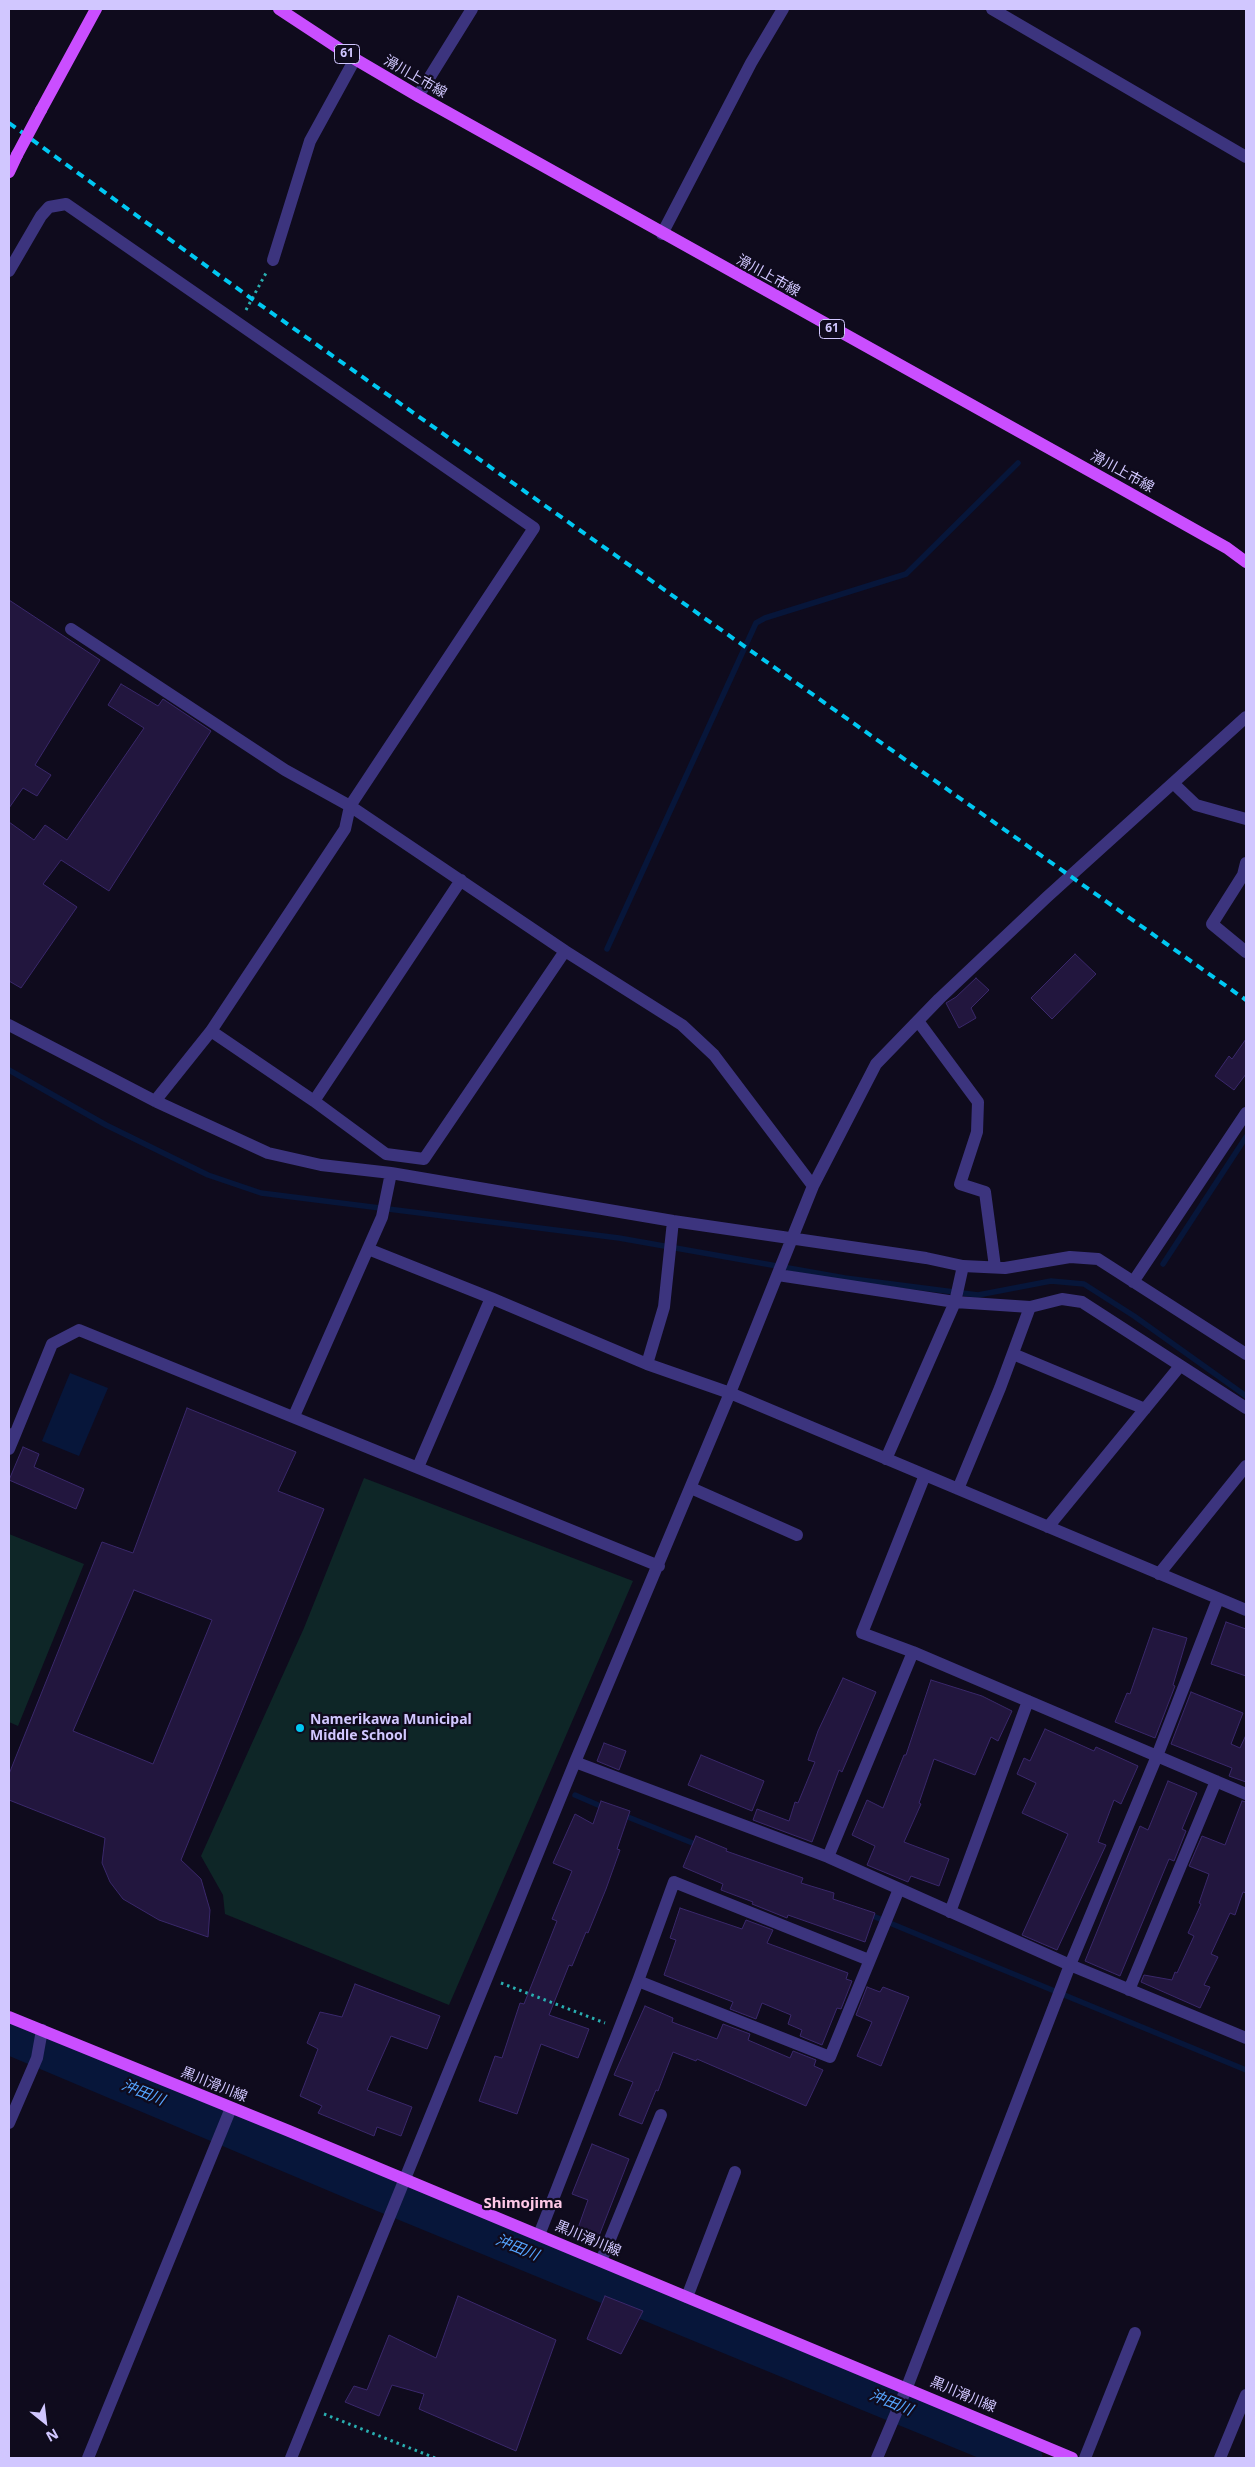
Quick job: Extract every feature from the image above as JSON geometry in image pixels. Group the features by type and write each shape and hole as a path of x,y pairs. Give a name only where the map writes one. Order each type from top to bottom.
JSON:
{"main road":[{"path":"9,172 96,9"},
{"name":"滑川上市線","path":"279,9 355,60 662,234 1115,484 1227,548 1246,562"},
{"name":"黒川滑川線","path":"9,2018 907,2387 1072,2458"}],"street":[{"path":"418,96 472,9"},
{"path":"662,234 751,63 784,9"},
{"path":"992,9 1246,157"},
{"path":"273,260 310,141 355,60"},
{"path":"9,271 41,216 49,207 66,204 534,528 350,806 346,829 211,1031 154,1101"},
{"path":"71,629 284,770 350,806 565,951 682,1025 714,1054 813,1186"},
{"path":"291,2458 575,1762 730,1393 813,1186 876,1064 1047,897 1246,717"},
{"path":"1173,783 1196,805 1246,819"},
{"path":"1246,863 1243,875 1212,924 1246,952"},
{"path":"314,1101 461,880"},
{"path":"211,1031 314,1101 386,1154 424,1159 565,951"},
{"path":"918,1021 978,1102 977,1132 960,1184 985,1192 995,1267"},
{"path":"9,1025 154,1101 268,1153 321,1165 391,1174 791,1241 963,1266 1005,1268 1070,1256 1098,1259 1246,1354"},
{"path":"1132,1282 1246,1113"},
{"path":"294,1416 382,1217 391,1174"},
{"path":"647,1364 664,1307 673,1221"},
{"path":"368,1249 491,1298 647,1364 730,1393 1246,1610"},
{"path":"886,1459 955,1302 963,1266"},
{"path":"778,1275 955,1302 1030,1307 1062,1299 1082,1302 1246,1408"},
{"path":"418,1467 491,1298"},
{"path":"958,1490 1030,1307"},
{"path":"9,1449 11,1435 52,1344 79,1330 294,1416 658,1566"},
{"path":"1013,1354 1145,1409"},
{"path":"1048,1527 1180,1366"},
{"path":"1159,1574 1246,1466"},
{"path":"924,1475 862,1633 913,1652 1246,1794"},
{"path":"691,1488 798,1534"},
{"path":"877,2458 907,2387 1070,1965 1157,1756 1218,1599"},
{"path":"828,1857 913,1652"},
{"path":"950,1912 1028,1701"},
{"path":"575,1762 828,1857 1070,1965 1246,2038"},
{"path":"1129,1990 1216,1781"},
{"path":"539,2235 638,1981 674,1882 869,1960"},
{"path":"638,1981 830,2057 899,1889"},
{"path":"9,2123 37,2058 42,2030"},
{"path":"88,2458 231,2108"},
{"path":"600,2261 661,2115"},
{"path":"687,2297 735,2172"},
{"path":"1085,2458 1135,2333"},
{"path":"1220,2458 1246,2395"}],"path":[{"path":"239,324 273,260"},
{"path":"487,1978 619,2028"},
{"path":"311,2408 435,2458"}],"green space":[{"path":"364,1478 633,1581 449,2005 225,1914 223,1895 201,1856 304,1628"},
{"path":"9,1534 84,1564 18,1726 9,1722"}],"water":[{"path":"70,1373 108,1388 79,1456 42,1441"}],"building":[{"path":"9,600 100,660 35,765 51,775 37,796 23,788 9,808"},
{"path":"121,684 158,706 163,699 211,731 109,891 61,860 43,884 77,907 21,988 9,981 9,822 34,840 45,825 67,840 144,728 108,705"},
{"path":"1075,954 1096,974 1052,1019 1031,998"},
{"path":"976,978 989,990 971,1008 976,1018 959,1028 946,1003 956,997"},
{"path":"1246,1039 1246,1074 1234,1090 1215,1076 1229,1056 1232,1059"},
{"path":"187,1408 296,1452 278,1491 324,1509 181,1860 201,1879 210,1910 208,1937 159,1920 123,1899 110,1882 102,1863 105,1838 9,1800 9,1774 102,1542 133,1553","holes":["134,1590 212,1620 153,1764 73,1731"]},
{"path":"23,1447 39,1454 34,1467 84,1489 76,1509 9,1480"},
{"path":"1226,1622 1246,1629 1246,1676 1211,1664"},
{"path":"1153,1628 1187,1638 1173,1685 1175,1686 1155,1738 1115,1722 1127,1693 1130,1694"},
{"path":"843,1678 876,1692 842,1772 839,1770 812,1842 753,1820 757,1809 789,1821 795,1802 798,1803 815,1762 808,1760 818,1731"},
{"path":"931,1680 982,1696 1012,1711 998,1741 991,1737 975,1775 934,1759 919,1803 921,1804 904,1842 949,1859 939,1886 911,1876 908,1882 867,1865 875,1846 852,1835 867,1800 883,1808 904,1755 906,1755"},
{"path":"1191,1692 1243,1713 1231,1744 1240,1748 1246,1735 1246,1782 1229,1776 1232,1768 1171,1744"},
{"path":"1045,1729 1094,1751 1096,1747 1138,1766 1121,1804 1114,1800 1098,1842 1106,1845 1057,1950 1022,1935 1068,1834 1022,1813 1036,1783 1017,1774 1024,1758 1030,1761"},
{"path":"604,1743 626,1751 619,1770 597,1761"},
{"path":"701,1755 764,1781 752,1811 688,1785"},
{"path":"1168,1781 1197,1793 1182,1829 1186,1831 1174,1861 1169,1859 1120,1976 1085,1961 1140,1826 1148,1830"},
{"path":"601,1801 630,1811 617,1849 620,1850 606,1889 572,1966 569,1965 549,2015 589,2029 578,2058 541,2044 517,2114 479,2101 495,2056 502,2058 520,2003 524,2004 557,1921 552,1919 572,1871 553,1863 575,1814 593,1824"},
{"path":"1242,1801 1246,1802 1246,1893 1243,1892 1235,1915 1230,1913 1211,1954 1218,1957 1204,1985 1210,1987 1200,2008 1141,1982 1144,1975 1172,1980 1175,1972 1177,1973 1194,1936 1188,1933 1201,1904 1199,1903 1209,1874 1189,1866 1202,1836 1225,1845"},
{"path":"696,1836 727,1849 726,1851 803,1878 801,1883 834,1893 833,1899 875,1913 865,1942 788,1915 787,1918 752,1904 753,1902 721,1890 723,1884 683,1867"},
{"path":"680,1908 742,1929 746,1920 773,1930 767,1943 848,1973 846,1979 852,1981 841,2009 837,2008 822,2045 800,2036 802,2030 788,2024 791,2015 762,2003 756,2019 730,2009 733,2002 664,1975 676,1940 670,1938"},
{"path":"355,1984 440,2016 427,2049 391,2036 367,2090 412,2107 401,2136 377,2127 374,2136 318,2113 322,2106 300,2096 318,2049 307,2043 320,2012 342,2017"},
{"path":"867,1987 880,1992 883,1987 909,1997 881,2066 857,2056 872,2022 856,2015"},
{"path":"645,2006 673,2018 672,2022 717,2039 723,2024 750,2034 748,2040 790,2058 793,2051 816,2060 814,2066 823,2070 806,2106 697,2059 696,2061 673,2052 658,2091 656,2090 642,2124 619,2115 633,2082 614,2075"},
{"path":"592,2144 629,2159 599,2236 578,2228 588,2200 572,2194"},
{"path":"458,2296 556,2340 516,2451 419,2409 424,2394 392,2385 379,2416 345,2402 354,2386 367,2390 389,2335 436,2358"},
{"path":"605,2296 643,2311 621,2354 587,2339"}],"waterway":[{"path":"607,949 756,623 765,618 906,574 1018,463"},
{"path":"9,1070 106,1125 208,1175 261,1193 619,1238 845,1278 978,1295 1051,1281 1084,1284 1134,1316 1246,1396"},
{"path":"1163,1264 1246,1137"},
{"path":"575,1795 605,1808"},
{"path":"623,1815 700,1846"},
{"path":"868,1914 1246,2070"},
{"name":"沖田川","path":"9,2037 362,2186 1025,2458"}],"railway":[{"path":"9,123 252,299 1246,1000"}],"place":[{"name":"Namerikawa Municipal Middle School","path":"300,1728"}],"district":[{"name":"Shimojima","path":"523,2204"}]}
